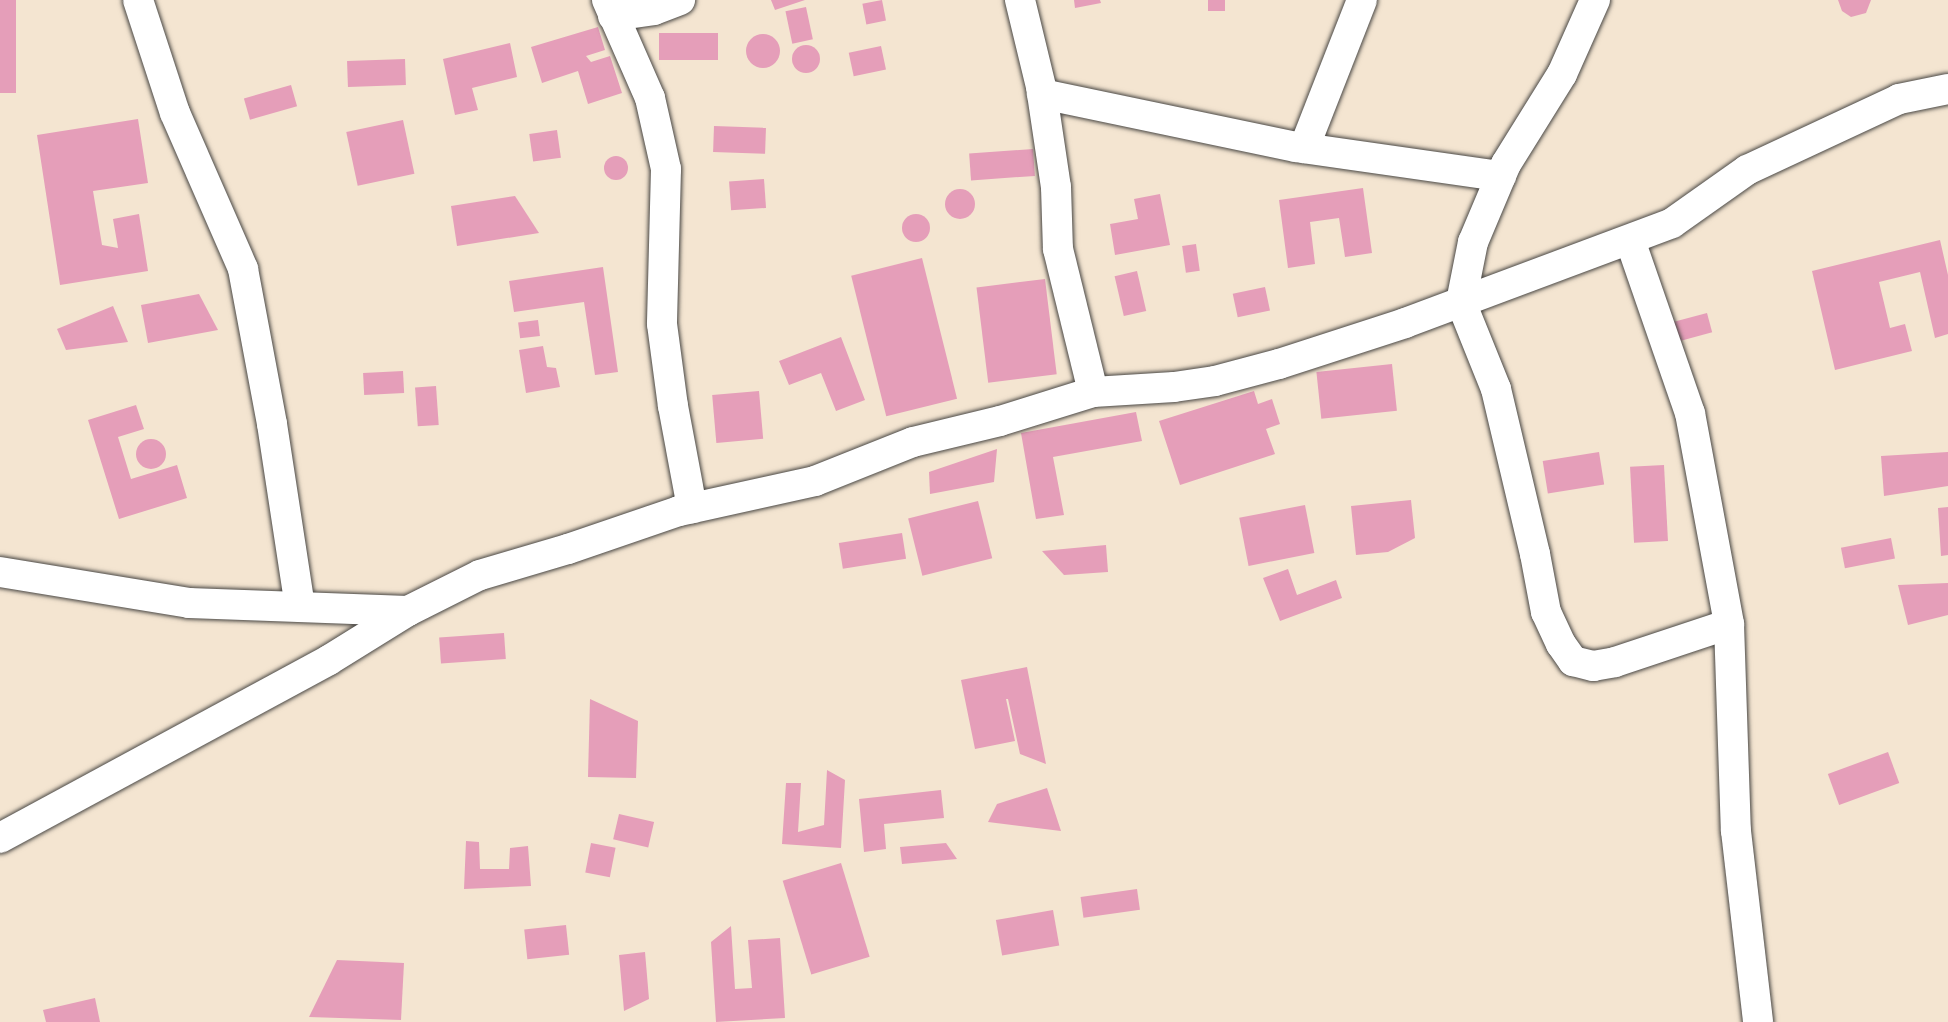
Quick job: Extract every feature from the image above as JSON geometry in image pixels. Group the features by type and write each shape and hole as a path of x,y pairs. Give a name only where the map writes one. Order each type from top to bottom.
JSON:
{"street":[{"path":"138,0 176,113 243,270 272,424 300,607"},
{"path":"680,0 654,10 610,8 650,98 666,169 662,324 673,406 692,508"},
{"path":"1020,0 1042,94 1056,187 1058,249 1093,392"},
{"path":"1304,148 1362,0"},
{"path":"1595,0 1562,74 1506,164 1473,242 1461,302 1496,389 1535,554 1546,612 1561,644 1574,661 1593,666 1614,662 1729,624"},
{"path":"0,838 299,676 408,611 480,575 692,508 815,481 913,441 1000,421 1093,392 1174,387 1215,381 1290,360 1405,323 1672,223 1747,170 1899,99 1948,89"},
{"path":"1042,94 1304,148 1502,176"},
{"path":"1630,240 1690,413 1729,624 1736,831 1758,1022"},
{"path":"0,572 189,603 408,611"}],"building":[{"path":"0,0 16,0 16,93 0,93"},
{"path":"771,0 805,0 775,10"},
{"path":"882,0 886,21 866,24 862,4"},
{"path":"1074,0 1100,0 1101,3 1075,8"},
{"path":"1208,0 1225,0 1225,11 1208,11"},
{"path":"1838,0 1871,0 1866,13 1851,17 1842,11"},
{"path":"806,7 813,39 792,44 785,11"},
{"path":"598,27 605,50 586,56 591,62 610,56 622,93 588,104 578,71 542,83 531,47"},
{"path":"659,33 718,33 718,60 659,60"},
{"path":"763,34 775,39 780,51 775,63 763,68 751,63 746,51 751,39"},
{"path":"510,43 517,77 472,88 478,110 455,115 443,59"},
{"path":"806,45 816,49 820,59 816,69 806,73 796,69 792,59 796,49"},
{"path":"881,46 886,69 854,76 849,53"},
{"path":"405,59 406,85 348,87 347,61"},
{"path":"291,85 297,106 250,120 244,99"},
{"path":"138,119 148,183 93,191 102,245 118,248 113,219 139,214 148,271 60,285 37,135"},
{"path":"403,120 414,174 358,186 346,132"},
{"path":"714,126 766,128 765,154 713,152"},
{"path":"557,130 561,158 533,162 529,134"},
{"path":"1033,149 1035,176 971,180 969,153"},
{"path":"616,156 624,160 628,168 624,176 616,180 608,176 604,168 608,160"},
{"path":"764,179 766,208 731,210 729,181"},
{"path":"1363,188 1372,253 1345,257 1339,218 1310,222 1315,264 1288,268 1279,200"},
{"path":"960,189 966,190 974,198 974,210 966,218 960,219 954,218 946,210 945,204 946,198 954,190"},
{"path":"1160,194 1170,245 1115,255 1110,224 1138,219 1134,199"},
{"path":"515,196 539,233 457,246 451,206"},
{"path":"916,214 926,218 930,228 926,238 916,242 906,238 902,228 906,218"},
{"path":"1940,240 1948,275 1948,334 1935,338 1920,272 1879,282 1890,328 1905,324 1912,351 1835,370 1812,271"},
{"path":"1196,244 1200,271 1186,273 1182,246"},
{"path":"922,258 957,399 886,416 851,276"},
{"path":"603,267 618,372 595,375 584,302 514,312 509,281"},
{"path":"1137,271 1146,311 1124,316 1115,276"},
{"path":"1045,279 1057,374 988,383 977,287"},
{"path":"1265,287 1270,310 1238,317 1233,294"},
{"path":"199,294 218,330 148,343 141,305"},
{"path":"113,306 128,342 66,350 57,329"},
{"path":"1707,313 1712,332 1675,342 1670,323"},
{"path":"538,320 540,336 520,338 518,322"},
{"path":"841,337 865,400 836,411 821,373 789,385 779,361"},
{"path":"543,346 547,367 556,368 560,387 526,393 519,350"},
{"path":"1392,364 1397,411 1321,419 1316,372"},
{"path":"403,371 404,393 364,395 363,373"},
{"path":"436,386 439,425 418,426 415,387"},
{"path":"759,391 763,439 716,443 712,395"},
{"path":"1254,391 1258,404 1272,399 1280,424 1266,429 1275,454 1180,485 1159,421"},
{"path":"136,405 144,429 118,437 131,479 177,465 187,498 119,519 88,420"},
{"path":"1136,412 1142,441 1053,457 1064,515 1036,519 1021,433"},
{"path":"151,439 157,440 165,448 165,460 157,468 151,469 145,468 137,460 136,454 137,448 145,440"},
{"path":"997,449 994,482 930,494 929,472"},
{"path":"1599,452 1604,485 1548,494 1543,461"},
{"path":"1948,452 1948,486 1884,496 1881,456"},
{"path":"1664,465 1668,541 1634,543 1630,467"},
{"path":"1411,500 1415,538 1388,552 1356,555 1351,506"},
{"path":"978,501 992,558 922,576 908,518"},
{"path":"1305,505 1314,553 1249,566 1239,518"},
{"path":"1948,507 1948,555 1941,556 1938,508"},
{"path":"902,533 906,559 843,569 839,543"},
{"path":"1891,538 1895,559 1845,568 1841,548"},
{"path":"1106,545 1108,572 1064,575 1042,551"},
{"path":"1288,569 1297,595 1336,580 1342,598 1280,621 1263,578"},
{"path":"1948,583 1948,615 1908,625 1898,585"},
{"path":"504,633 506,659 441,663 439,638"},
{"path":"1027,667 1046,764 1020,754 1008,699 1006,699 1015,741 975,749 961,680"},
{"path":"590,699 638,721 636,778 588,777"},
{"path":"1888,752 1899,783 1839,805 1828,774"},
{"path":"827,770 845,780 841,848 782,844 786,783 801,783 798,832 824,825"},
{"path":"1047,788 1061,831 988,822 997,804"},
{"path":"941,790 944,818 884,824 886,849 864,852 859,799"},
{"path":"619,814 654,822 648,847 613,839"},
{"path":"466,841 479,842 480,869 509,869 510,848 528,846 531,886 464,889"},
{"path":"591,843 616,848 610,877 585,872"},
{"path":"946,843 957,859 902,864 900,847"},
{"path":"841,863 870,957 811,975 783,881"},
{"path":"1137,889 1140,910 1083,918 1081,897"},
{"path":"1053,910 1059,945 1002,956 996,920"},
{"path":"566,925 569,955 527,959 524,929"},
{"path":"731,926 735,989 752,988 748,940 780,938 785,1018 716,1022 711,942"},
{"path":"645,952 649,999 624,1011 619,955"},
{"path":"337,960 404,963 401,1020 309,1017"},
{"path":"95,998 100,1022 46,1022 43,1010"}]}
